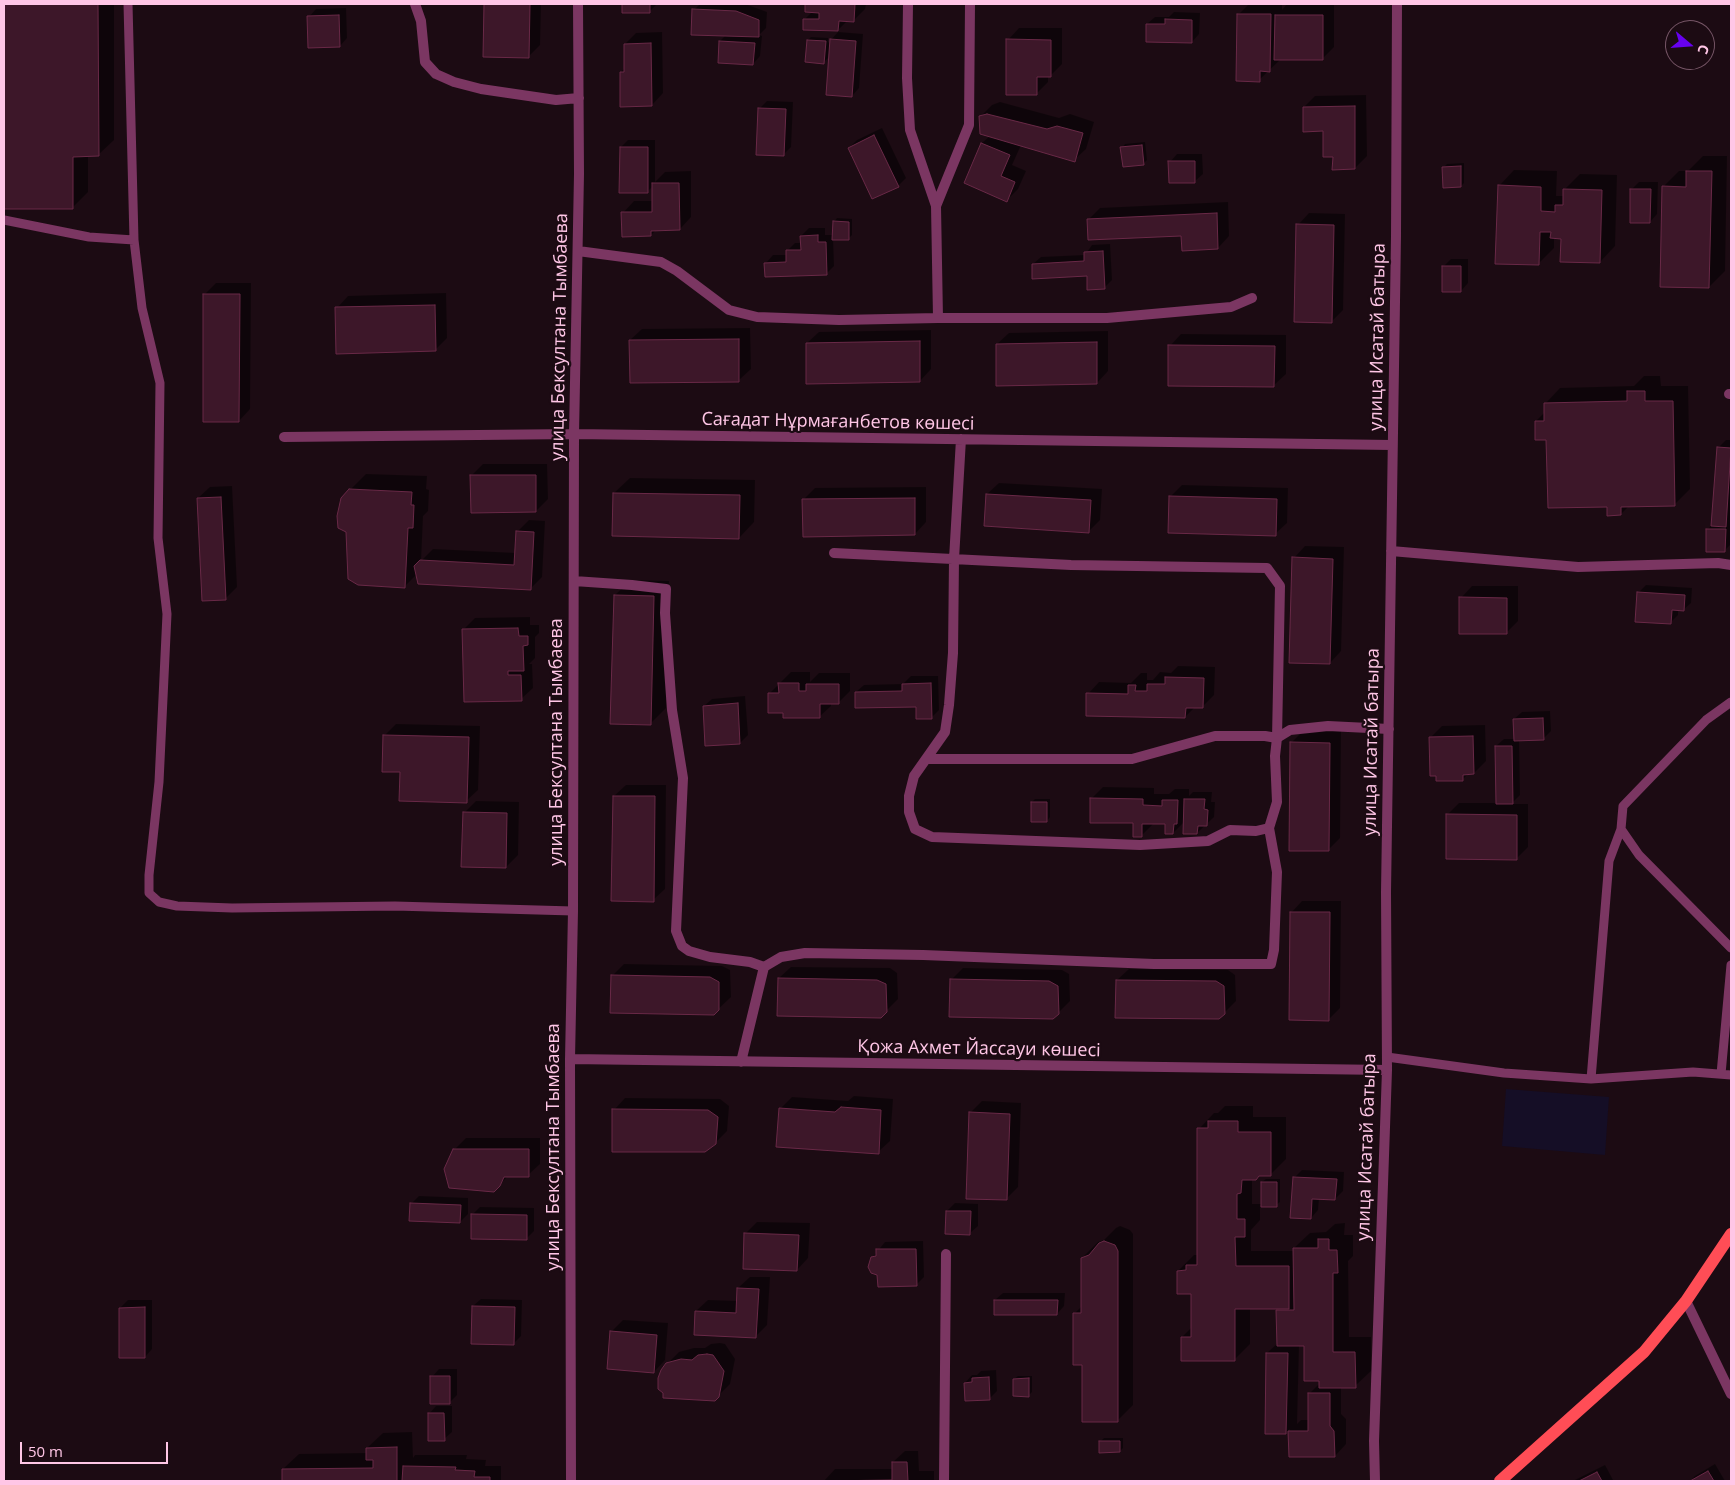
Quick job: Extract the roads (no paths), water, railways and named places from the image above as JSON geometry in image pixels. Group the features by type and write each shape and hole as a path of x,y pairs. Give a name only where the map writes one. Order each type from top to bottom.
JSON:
{"main road":[{"path":"1500,1481 1644,1352 1686,1301 1731,1234"}],"street":[{"path":"414,4 421,21 425,62 436,74 454,82 482,89 556,100 579,98"},
{"name":"улица Бексултана Тымбаева","path":"571,1481 570,1059 573,910 574,434 578,251 578,4"},
{"path":"908,4 907,78 910,130 936,206 938,318"},
{"path":"936,206 969,125 970,4"},
{"name":"улица Исатай батыра","path":"1375,1481 1374,1440 1387,1070 1386,892 1396,236 1396,4"},
{"path":"578,251 661,262 677,271 730,310 757,317 839,320 1107,318 1231,307 1252,298"},
{"name":"Сағадат Нұрмағанбетов көшесі","path":"284,436 574,434 1392,444"},
{"path":"961,439 954,559 952,654 946,732 914,776 908,796 909,812 915,829 932,837 1140,845 1208,841 1230,830 1256,831 1270,828"},
{"path":"1391,551 1578,568 1718,563 1731,565"},
{"path":"741,1062 764,967 781,957 805,953 923,955 1154,964 1272,964 1277,872 1270,828 1277,802 1275,756 1278,738 1280,586 1267,568 1071,565 834,553"},
{"path":"574,581 666,589 665,613 672,710 683,778 676,931 682,946 689,952 710,958 750,962 764,967"},
{"path":"927,759 1132,759 1215,736 1265,736 1278,738 1290,730 1328,726 1389,729"},
{"name":"Қожа Ахмет Йассауи көшесі","path":"570,1059 1387,1070"},
{"path":"944,1481 946,1254"},
{"path":"1686,1301 1731,1394"}],"lane":[{"path":"128,4 134,240 142,308 160,383 158,538 167,614 159,782 149,875 149,893 159,902 177,906 232,908 396,906 573,910"},
{"path":"4,220 89,237 134,240"},
{"path":"1591,1079 1609,861 1621,829 1623,806 1706,720 1731,702"},
{"path":"1621,829 1639,855 1731,948"},
{"path":"1721,1074 1731,965"},
{"path":"1387,1057 1504,1073 1591,1079 1693,1072 1731,1075"}]}
